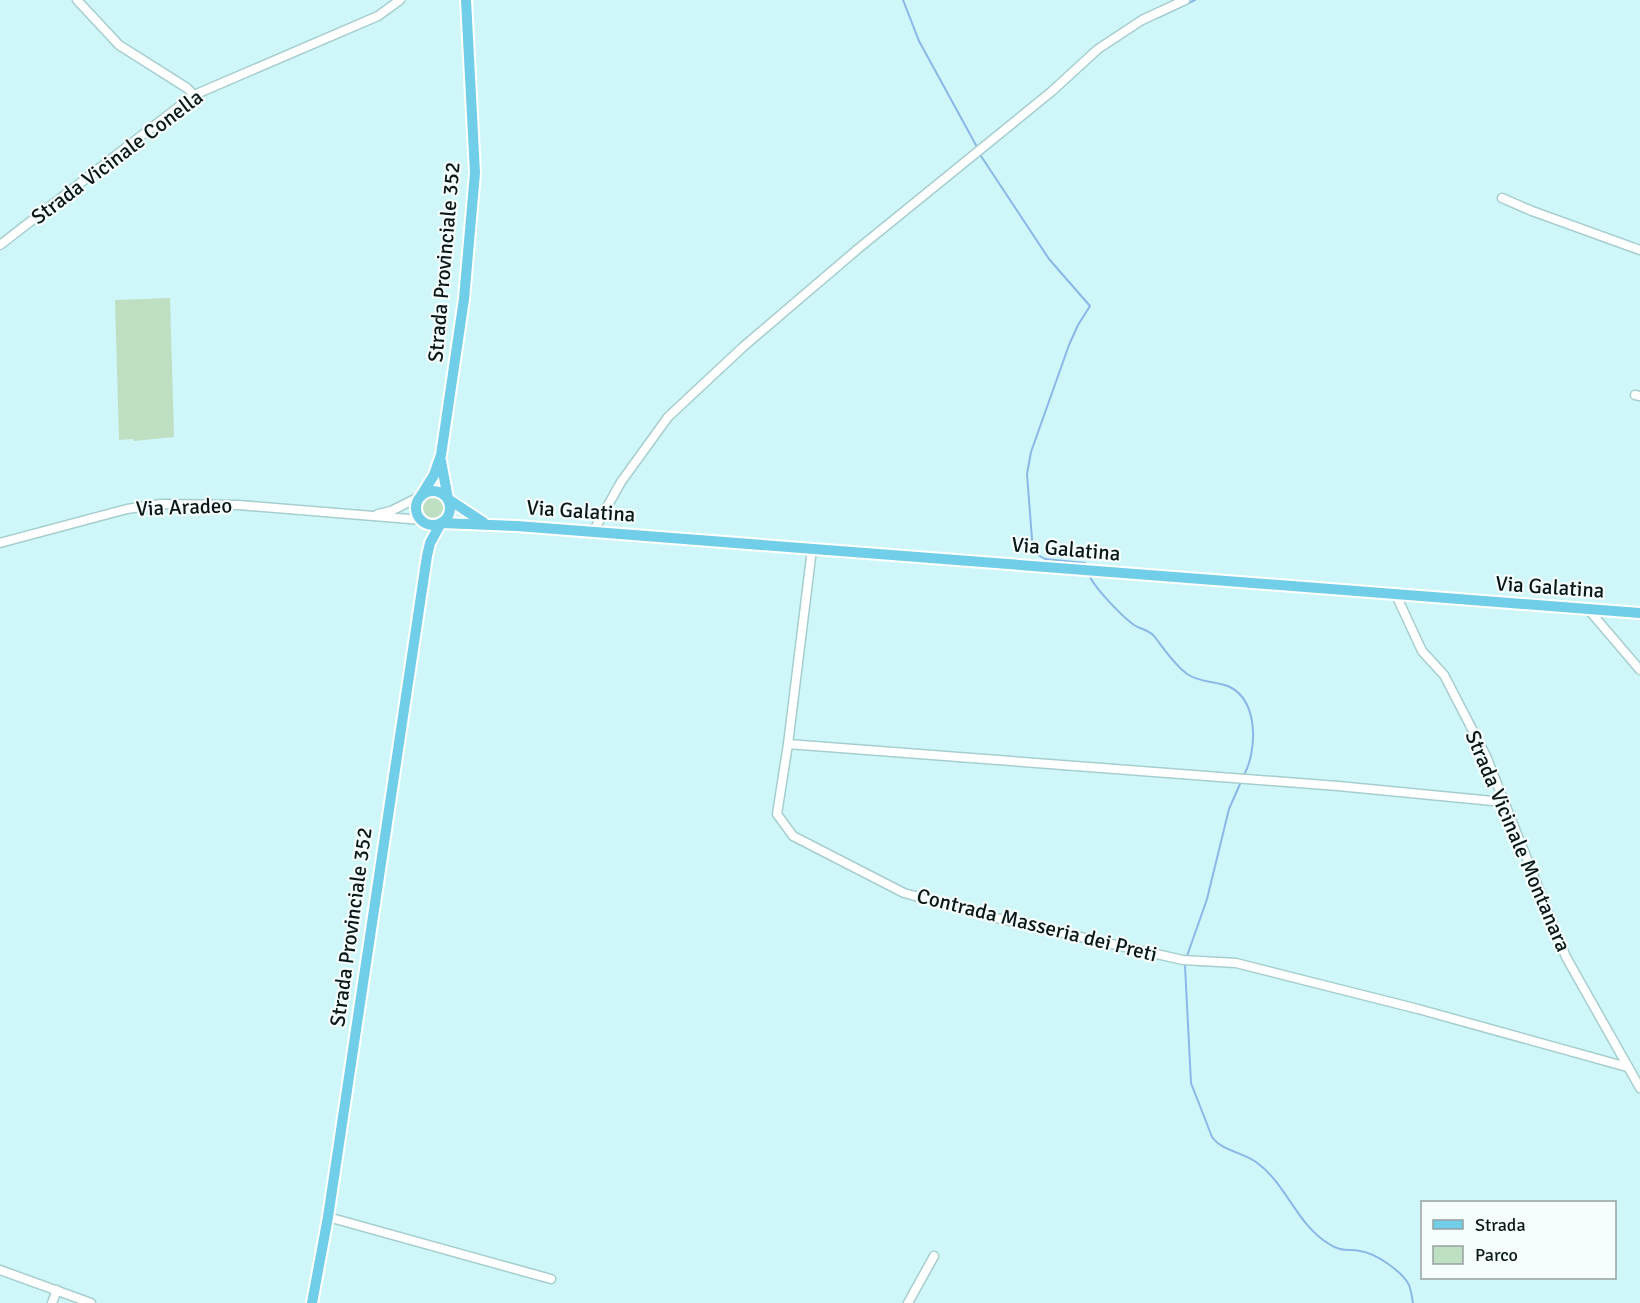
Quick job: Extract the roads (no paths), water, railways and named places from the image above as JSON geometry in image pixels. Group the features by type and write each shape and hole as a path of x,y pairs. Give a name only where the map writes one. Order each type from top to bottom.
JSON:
{"main road":[{"name":"Strada Provinciale 352","path":"421,496 434,475 441,455 464,299 475,173 466,0"},
{"name":"Strada Provinciale 352","path":"441,455 442,477 448,499"},
{"path":"435,491 448,499 450,512 441,523 429,524 422,520 416,507 421,496 435,491"},
{"name":"Via Galatina","path":"448,499 474,518 489,524"},
{"name":"Strada Provinciale 352","path":"422,520 427,556"},
{"name":"Strada Provinciale 352","path":"312,1303 328,1217 427,556 430,543 441,523"},
{"name":"Via Galatina","path":"441,523 489,524 1640,613"}],"street":[{"path":"77,0 119,45 187,88 194,95"},
{"name":"Strada Vicinale Conella","path":"0,245 194,95 378,16 400,0"},
{"path":"594,532 621,482 668,417 743,347 1115,35 1185,0"},
{"path":"1502,198 1640,250"},
{"name":"Via Aradeo","path":"371,514 391,511 421,496"},
{"name":"Via Aradeo","path":"0,543 127,509 161,504 205,503 371,514 422,520"},
{"name":"Contrada Masseria dei Preti","path":"812,549 777,814 793,837 904,893 996,918 1183,960 1236,963 1418,1008 1627,1067"},
{"name":"Strada Vicinale Montanara","path":"1396,595 1422,651 1444,675 1486,756 1566,957 1640,1088"},
{"path":"1588,609 1640,670"},
{"path":"788,744 1338,786 1503,802"},
{"path":"328,1217 551,1280"},
{"path":"908,1303 934,1256"},
{"path":"0,1270 92,1303"},
{"path":"52,1303 57,1290"}],"waterway":[{"path":"903,0 919,41 977,147"},
{"path":"1157,18 1195,0"},
{"path":"1108,38 1131,23"},
{"path":"979,153 1049,259 1090,306 1069,345 1031,452 1027,474 1033,552 1045,559 1085,563 1086,566"},
{"path":"1089,574 1102,594 1116,609 1134,625 1152,634 1173,661 1187,674 1197,679 1230,687 1239,694 1251,715 1253,728 1251,753 1244,775"},
{"path":"1187,956 1207,899 1229,809 1240,784"},
{"path":"1185,966 1191,1083 1212,1137 1216,1142 1256,1162 1267,1171 1308,1226 1333,1247 1366,1252 1394,1269 1409,1285 1413,1303"}]}
